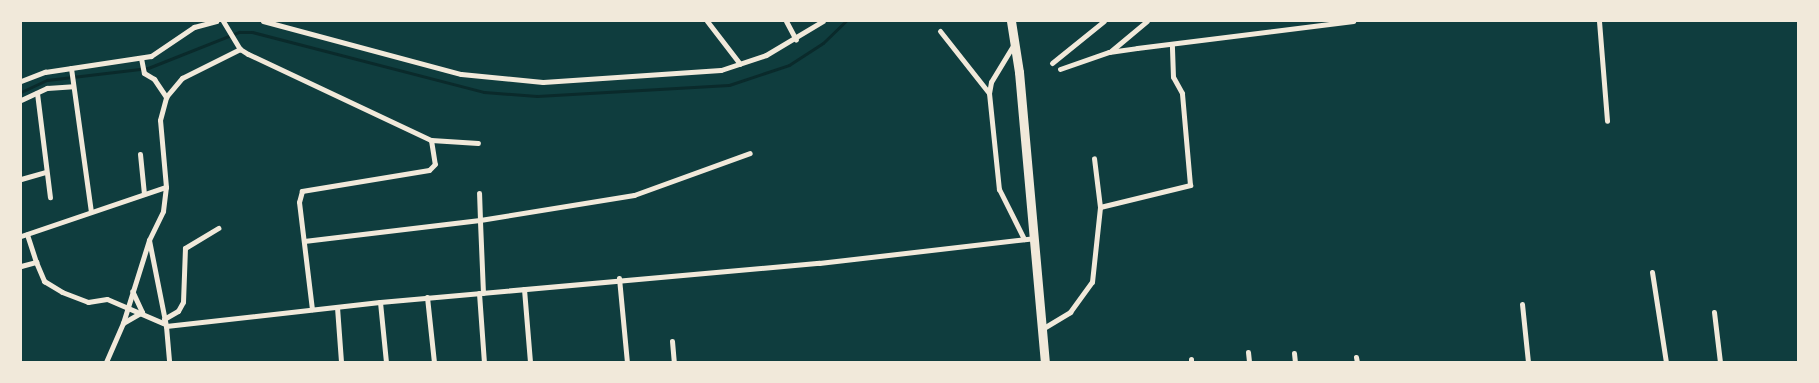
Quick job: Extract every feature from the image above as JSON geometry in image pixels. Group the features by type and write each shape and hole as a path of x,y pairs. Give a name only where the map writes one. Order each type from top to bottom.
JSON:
{"highway":[{"path":"1011,21 1016,42 1045,362"}],"street":[{"path":"21,81 45,72 141,58 159,52 194,28 216,21"},
{"path":"223,21 240,49 431,140 478,143"},
{"path":"263,21 461,74 501,80 543,82 643,78 721,70 796,40 823,21"},
{"path":"707,21 740,64"},
{"path":"786,21 796,40"},
{"path":"1052,63 1104,21"},
{"path":"1110,52 1147,21"},
{"path":"1060,69 1110,52 1353,21"},
{"path":"1599,21 1607,120"},
{"path":"940,31 989,93"},
{"path":"1016,42 998,69 989,93 999,189 1024,239"},
{"path":"1100,207 1190,185 1182,93 1173,77 1172,44"},
{"path":"106,362 123,323 149,240 164,211 166,187 160,120 166,96 182,78 240,49"},
{"path":"141,58 144,73 154,79 166,96"},
{"path":"71,69 91,212"},
{"path":"21,100 36,92 73,84"},
{"path":"36,92 50,198"},
{"path":"312,309 299,202 302,191 429,170 435,164 431,140"},
{"path":"304,240 480,220 634,196 750,153"},
{"path":"140,154 144,194"},
{"path":"1042,329 1070,312 1092,282 1100,207 1094,158"},
{"path":"21,179 46,172"},
{"path":"166,187 24,235 44,281 62,292 84,301 107,299 128,306 165,323 524,289 619,278 800,264 1034,238"},
{"path":"480,193 484,362"},
{"path":"165,323 178,311 183,302 184,248 218,228"},
{"path":"149,240 165,323 169,359 174,362"},
{"path":"21,266 36,262"},
{"path":"1652,272 1666,362"},
{"path":"619,278 627,362"},
{"path":"524,289 530,362"},
{"path":"132,292 142,312"},
{"path":"427,297 434,362"},
{"path":"380,302 386,362"},
{"path":"1522,304 1528,362"},
{"path":"337,307 341,362"},
{"path":"123,323 142,312"},
{"path":"1714,312 1720,362"},
{"path":"672,340 674,362"},
{"path":"1248,352 1249,362"},
{"path":"1294,353 1295,362"}],"waterway":[{"path":"21,92 47,80 148,68 239,32 252,32 484,92 537,96 729,85 789,65 823,43 846,21"}]}
